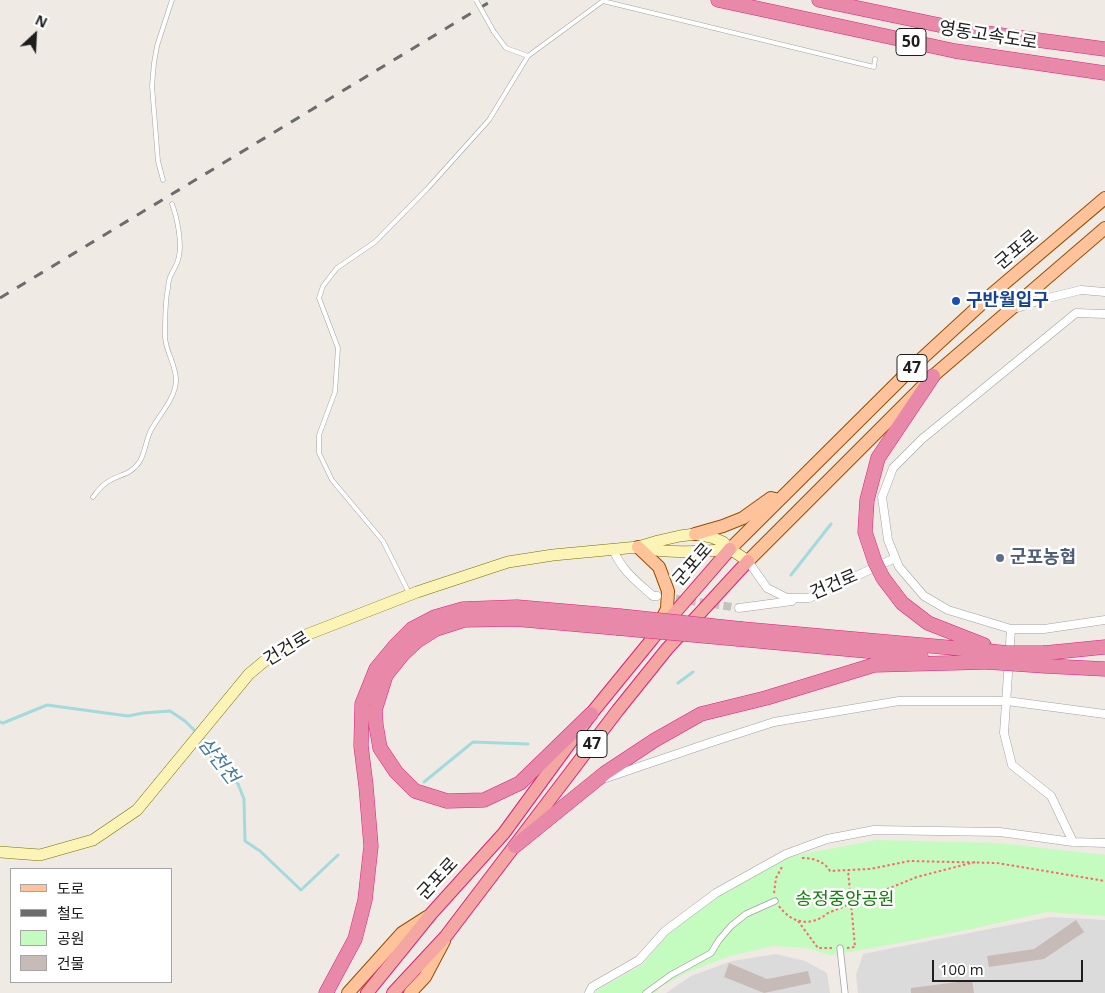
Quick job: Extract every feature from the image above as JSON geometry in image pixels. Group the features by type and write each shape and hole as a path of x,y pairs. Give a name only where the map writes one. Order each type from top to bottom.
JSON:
{"highway":[{"name":"영동고속도로","path":"718,0 955,51 1105,74"},
{"name":"영동고속도로","path":"819,0 963,30 1105,49"},
{"path":"933,376 878,458 867,500 865,532 875,562 883,578 902,603 928,624 1007,653 1105,669"},
{"name":"군포로","path":"431,914 504,833 591,714 653,638 730,549"},
{"name":"47","path":"393,993 446,936 618,710 661,657 748,561"},
{"path":"326,993 356,939 365,900 371,846 366,786 360,746 362,704 376,669 395,646 412,629 435,617 463,609 517,607 619,622 1045,660 1105,647"},
{"path":"591,714 520,783 484,800 447,801 415,791 396,772 380,748 375,710 386,675 402,654 417,640 436,629 464,620 515,619 619,622"},
{"path":"514,846 605,773 655,740 701,714 766,698 874,665 1007,653"},
{"name":"47","path":"367,993 431,914"}],"main road":[{"name":"군포로","path":"730,549 917,363 992,294 1105,198"},
{"name":"47","path":"748,561 933,376 1105,228"},
{"path":"694,534 743,518 771,498 779,500"},
{"name":"건건로","path":"0,852 40,855 93,840 137,810 249,674 273,654 306,635 410,594 508,562 553,555 638,547 694,534 711,537 723,542 748,561"},
{"name":"건건로","path":"638,547 663,551 730,549"},
{"path":"638,547 659,567 668,591 667,609 653,638"},
{"name":"군포로","path":"348,993 402,933 431,914"},
{"name":"47","path":"410,993 425,976 446,936"}],"street":[{"path":"1010,311 1044,299 1081,290 1105,292"},
{"path":"1105,314 1076,313 922,439 894,468 882,497 888,540 898,567 924,596 948,610 1011,629 1044,629 1105,620"},
{"path":"613,549 616,558 626,573 653,596 657,596"},
{"name":"건건로","path":"748,561 767,588 787,598 809,598 895,558"},
{"path":"739,608 809,598"},
{"path":"1011,629 1004,733 1012,765 1051,796 1073,842"},
{"path":"594,782 774,722 899,701 1007,701 1105,714"},
{"path":"589,993 592,987 639,960 665,930 716,893 786,854 827,838 874,830 1000,832 1073,842 1105,844"},
{"path":"646,993 671,975 711,953 730,926 746,914 775,901"},
{"path":"840,948 845,993"}],"lane":[{"path":"163,180 158,161 152,86 157,46 172,0"},
{"path":"476,0 494,32 506,48 528,56"},
{"path":"410,594 384,541 332,480 319,452 319,435 334,392 338,348 319,298 323,286 337,268 376,242 427,189 489,120 528,56 604,1 874,67 875,59"},
{"path":"93,497 107,482 128,474 136,467 141,459 150,432 173,392 176,380 165,338 166,304 170,277 180,254 180,241 176,214 172,204"}],"path":[{"path":"799,859 812,859 820,862 830,871 870,868 909,861 998,863 1105,881"},
{"path":"786,864 780,868 776,878 775,901 783,912 793,919 811,922 818,920 828,913 917,877 975,862"},
{"path":"798,921 818,948 855,947 848,870"}],"shaded area":[{"path":"1050,917 1105,920 1105,993 858,993 856,975 863,954"},
{"path":"776,954 805,961 827,973 830,993 666,993 691,976 732,961"}],"green space":[{"name":"송정중앙공원","path":"876,840 999,843 1105,855 1105,916 1047,912 957,932 830,955 807,948 773,946 730,956 688,972 659,988 655,993 595,993 597,990 642,965 668,934 717,897 788,857"}],"building":[{"path":"1076,920 1084,932 1044,959 989,967 987,956 1034,949"},
{"path":"729,963 767,979 808,971 811,983 764,993 724,977"},
{"path":"972,980 974,993 911,993 911,988"}],"waterway":[{"name":"삼천천","path":"791,575 831,524"},
{"name":"삼천천","path":"678,683 693,672"},
{"name":"삼천천","path":"0,722 3,723 47,705 128,716 170,711 185,721 197,733"},
{"name":"삼천천","path":"202,737 211,756 238,784 244,799 245,841 260,851 301,890 338,855"},
{"name":"삼천천","path":"424,782 473,742 528,744"}],"tunnel":[{"path":"664,597 739,608"}],"railway":[{"path":"0,298 493,0"}],"place":[{"name":"구반월입구","path":"956,301"},
{"name":"군포농협","path":"1000,558"}]}
